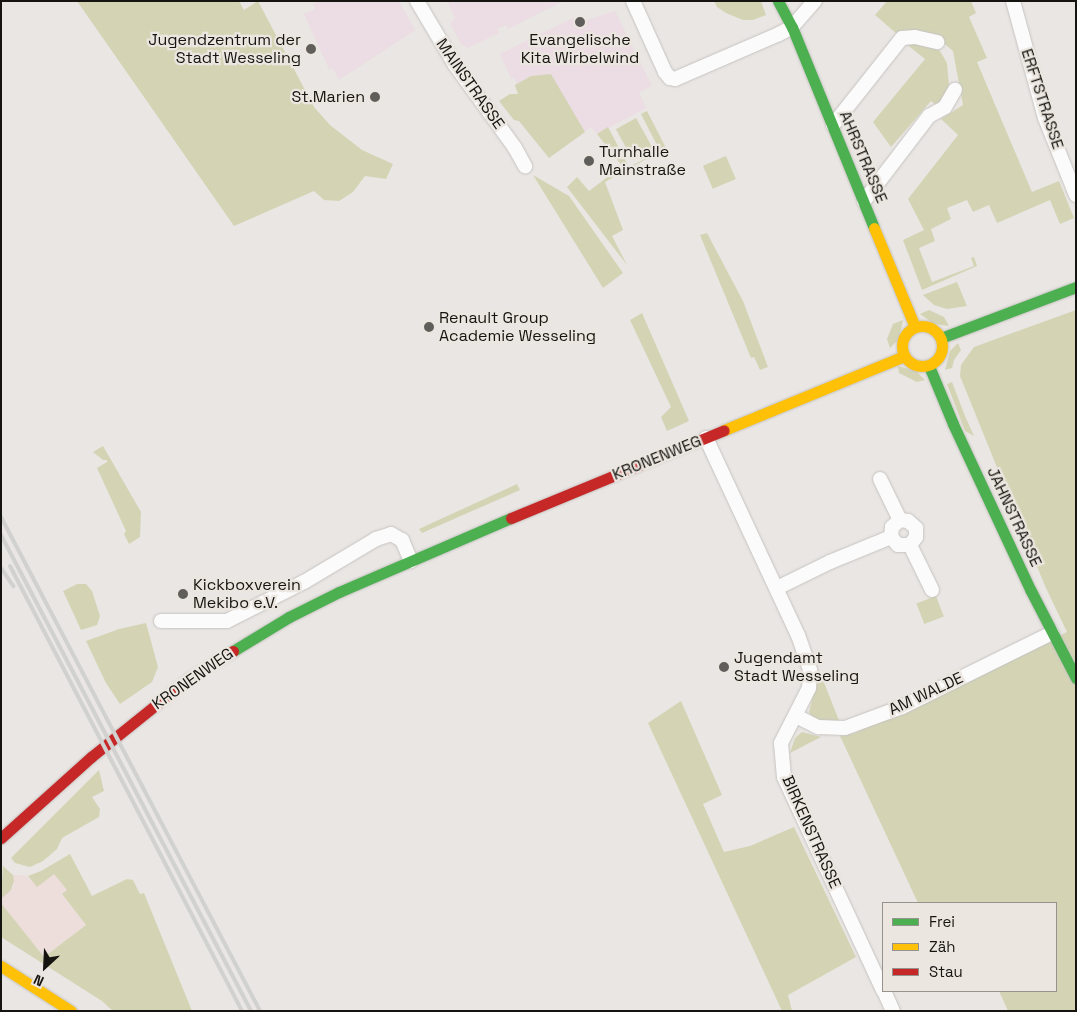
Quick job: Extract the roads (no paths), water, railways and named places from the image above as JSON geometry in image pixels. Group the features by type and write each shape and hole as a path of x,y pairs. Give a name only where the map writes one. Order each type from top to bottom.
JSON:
{"street":[{"name":"MAINSTRASSE","path":"417,1 455,65 515,148 525,166"},
{"path":"633,1 665,72 670,78 675,79 792,27 815,1"},
{"name":"AHRSTRASSE","path":"778,1 792,27 915,327"},
{"name":"ERFTSTRASSE","path":"1013,1 1045,118 1074,187"},
{"path":"833,125 902,38 915,37 937,42"},
{"path":"864,201 929,116 945,107 956,90"},
{"path":"941,338 1076,287"},
{"path":"915,327 934,329 941,338 943,346 941,355 929,366 915,366 904,356 902,350 903,337 915,327"},
{"name":"KRONENWEG","path":"1,838 91,757 188,679 289,617 339,592 524,512 904,356"},
{"name":"JAHNSTRASSE","path":"929,366 957,432 1052,633 1076,678"},
{"name":"BIRKENSTRASSE","path":"706,438 776,588 810,670 809,688 781,743 784,777 882,988"},
{"path":"880,479 900,520"},
{"path":"900,520 908,521 916,528 916,537 910,546 898,545 891,537 892,526 900,520"},
{"name":"KRONENWEG","path":"161,621 227,621 304,582 376,538 391,534 402,540 411,561"},
{"path":"776,588 830,562 891,537"},
{"path":"910,546 932,590"},
{"name":"AM WALDE","path":"796,716 818,727 844,728 902,707 1052,633"},
{"path":"1,966 71,1011"},
{"name":"BIRKENSTRASSE","path":"884,992 893,1011"}],"railway":[{"path":"1,517 260,1011"},
{"path":"1,535 251,1011"},
{"path":"10,566 242,1011"},
{"path":"1,568 13,586"}],"place":[{"name":"Evangelische Kita Wirbelwind","path":"580,22"},
{"name":"Jugendzentrum der Stadt Wesseling","path":"311,49"},
{"name":"St.Marien","path":"375,97"},
{"name":"Turnhalle Mainstraße","path":"589,161"},
{"name":"Renault Group Academie Wesseling","path":"429,327"},
{"name":"Kickboxverein Mekibo e.V.","path":"183,594"},
{"name":"Jugendamt Stadt Wesseling","path":"724,667"}]}
